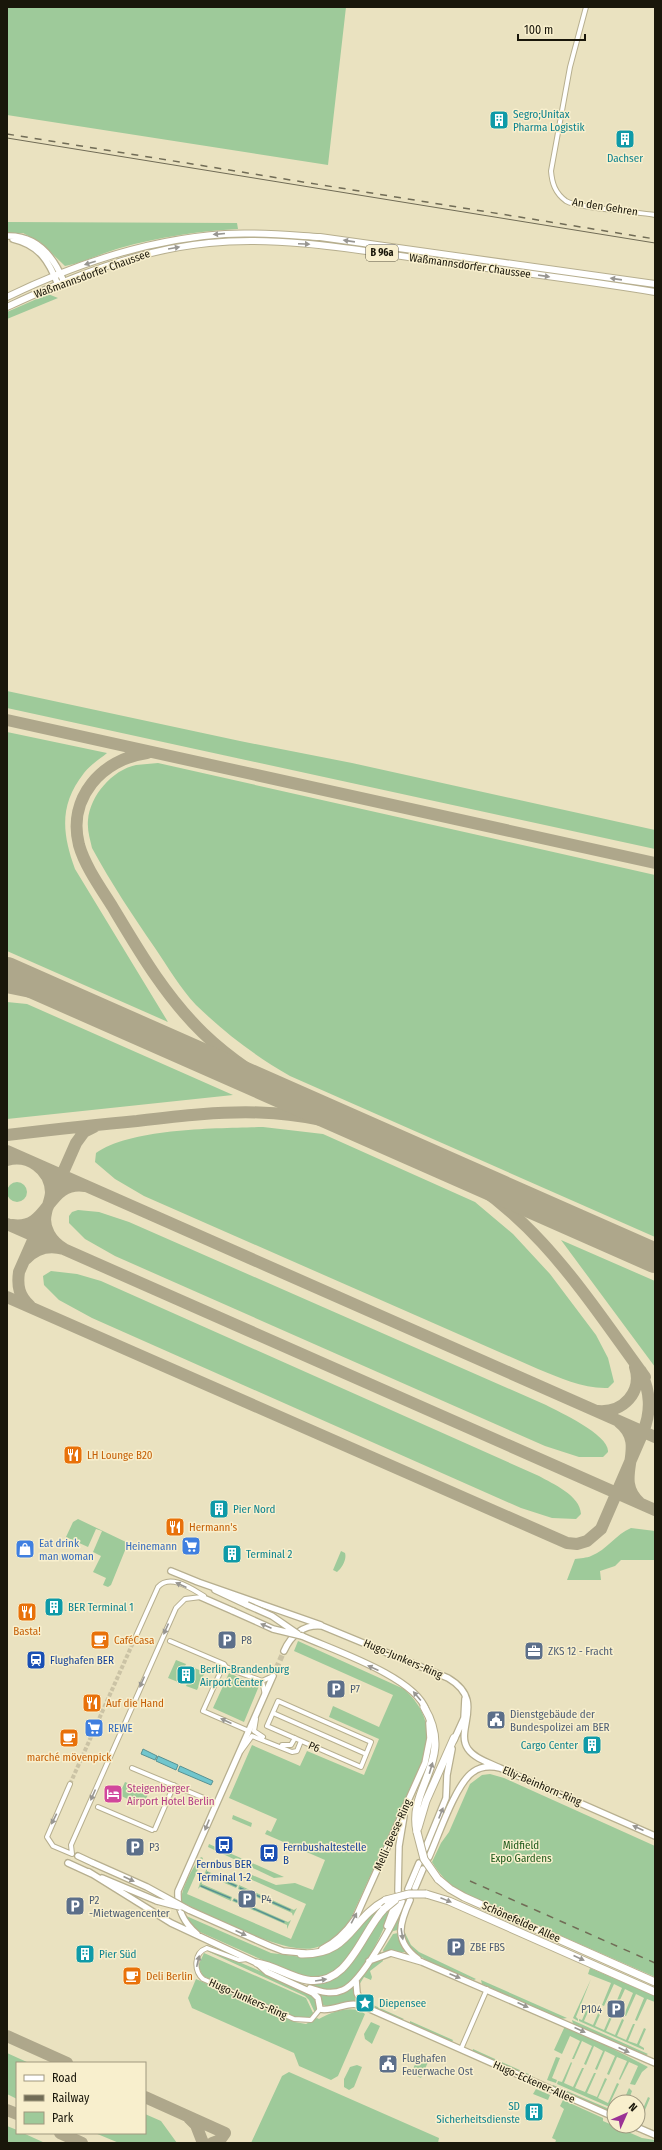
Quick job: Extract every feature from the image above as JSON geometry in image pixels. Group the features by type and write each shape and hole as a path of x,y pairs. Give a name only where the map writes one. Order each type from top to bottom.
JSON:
{"highway":[{"name":"Schönefelder Allee","path":"424,1707 432,1722 435,1746 432,1765 416,1813 417,1832 424,1859 438,1879 450,1889 469,1900 655,1982"},
{"path":"417,1832 426,1801 454,1738"},
{"name":"Schönefelder Allee","path":"301,1954 321,1953 338,1945 372,1910 386,1900 404,1895 426,1894 445,1900 655,1992"},
{"path":"257,1963 270,1965 305,1980 320,1981 333,1977 348,1963 384,1909 404,1895"}],"main road":[{"name":"Waßmannsdorfer Chaussee","path":"7,297 58,275 120,253 169,241 226,234 274,234 328,238 655,284"},
{"name":"Waßmannsdorfer Chaussee","path":"7,307 61,283 140,255 175,248 237,241 320,245 655,292"}],"street":[{"name":"An den Gehren","path":"586,7 566,82 551,171 552,180 559,195 572,204 655,215"},
{"path":"7,237 25,238 37,243 50,255 61,283"},
{"name":"Melli-Beese-Ring","path":"171,1571 265,1613 302,1636 395,1678 412,1690 424,1707 429,1728 429,1748 425,1763 378,1869 349,1928 336,1941 328,1946 301,1954"},
{"name":"Melli-Beese-Ring","path":"136,1636 158,1587 164,1582 173,1581 214,1603 273,1629 302,1636"},
{"path":"195,1581 327,1627"},
{"path":"75,1855 71,1845 176,1608 185,1599 203,1597"},
{"name":"Hugo-Junkers-Ring","path":"284,1651 291,1638 302,1630 315,1626 327,1627 434,1671 452,1680 465,1697"},
{"path":"170,1641 224,1664 226,1667 245,1676 250,1675 262,1681"},
{"path":"224,1664 203,1711 249,1731"},
{"path":"262,1681 273,1676"},
{"name":"Hugo-Junkers-Ring","path":"247,1959 242,1953 199,1935 193,1930 183,1919 178,1902 178,1891 273,1676"},
{"path":"262,1681 265,1695"},
{"path":"425,1848 446,1798 448,1762 454,1738 464,1718 465,1697"},
{"path":"465,1697 469,1712 464,1735 468,1749 478,1757 500,1768"},
{"path":"273,1713 278,1701 306,1713 371,1742 366,1754"},
{"name":"P6","path":"273,1713 366,1754 361,1767 294,1738 267,1726 273,1713"},
{"path":"256,1715 254,1729 259,1735 288,1746 292,1744 294,1738"},
{"path":"239,1752 246,1746 250,1737 252,1736 292,1752 297,1751 301,1741"},
{"name":"Elly-Beinhorn-Ring","path":"429,1857 458,1792 466,1778 478,1769 489,1767 500,1768 655,1836"},
{"path":"132,1768 216,1803"},
{"path":"70,1784 47,1837 53,1846 147,1887 189,1910 270,1946 301,1954"},
{"path":"98,1807 153,1829 174,1785"},
{"path":"409,1798 400,1831 404,1895 401,1935 409,1951 422,1962"},
{"path":"68,1863 157,1901 189,1910"},
{"name":"Hugo-Junkers-Ring","path":"89,1872 171,1923 212,1944 323,1992 342,1991 356,1980 390,1927 419,1863"},
{"path":"415,1888 423,1869"},
{"path":"373,1953 389,1922 395,1904"},
{"name":"Hugo-Junkers-Ring","path":"247,1959 239,1960 207,1948 199,1955 196,1967 198,1974 203,1979 294,2019 310,2020 320,2009"},
{"path":"368,1961 391,1953 422,1962 655,2063"},
{"path":"257,1963 267,1972 313,1993 318,1998 320,2009"},
{"path":"356,1980 357,1993 363,2006"},
{"path":"461,2049 487,1989"},
{"name":"Hugo-Eckener-Allee","path":"320,2009 328,2010 351,2004 363,2006 606,2113"}],"green space":[{"path":"7,7 346,7 328,165 7,115"},
{"path":"7,222 237,223 238,229 193,233 149,241 106,252 79,263 65,266 40,242 23,233 7,233"},
{"path":"48,294 58,298 7,319 7,312"},
{"path":"7,691 240,741 352,763 655,830 655,849 7,708"},
{"path":"7,732 107,753 86,770 70,796 65,820 67,843 75,869 168,1022 7,951"},
{"path":"158,763 655,875 655,1237 290,1076 241,1044 196,1005 174,977 114,887 92,848 88,831 88,820 93,802 104,785 111,778 119,772 136,765"},
{"path":"7,1002 27,1004 233,1095 7,1119"},
{"path":"263,1127 323,1134 475,1202 513,1234 550,1274 596,1335 608,1358 614,1382 608,1388 590,1387 538,1369 144,1196 115,1179 95,1162 96,1153 111,1145 152,1134 200,1129"},
{"path":"17,1182 24,1185 27,1192 24,1199 17,1202 10,1199 7,1192 10,1185"},
{"path":"78,1210 99,1212 129,1222 546,1405 572,1418 601,1438 606,1445 608,1452 603,1457 579,1457 545,1446 115,1256 85,1239 69,1223 69,1216 72,1212"},
{"path":"561,1240 655,1281 655,1367"},
{"path":"51,1271 77,1274 101,1281 539,1476 571,1496 576,1501 581,1514 576,1519 552,1518 521,1508 92,1318 59,1300 44,1285 43,1276"},
{"path":"78,1519 128,1543 111,1585 108,1587 103,1585 106,1578 93,1572 101,1556 93,1552 102,1531 96,1529 88,1547 66,1537 73,1522"},
{"path":"631,1528 655,1531 655,1560 621,1560 615,1566 600,1571 601,1580 567,1580 575,1559 588,1557 597,1553"},
{"path":"341,1551 345,1553 345,1561 337,1572 333,1570"},
{"path":"298,1641 404,1689 417,1703 427,1726 426,1753 347,1927 324,1945 314,1948 301,1949 285,1946 248,1933 181,1902 181,1897 188,1879 201,1857 203,1858 187,1894 291,1939 306,1904 250,1879 252,1875 276,1885 295,1883 313,1890 325,1860 265,1834 267,1830 271,1832 277,1819 229,1798 252,1745 300,1766 307,1751 364,1775 379,1739 329,1717 333,1706 379,1727 393,1695 294,1651"},
{"path":"176,1660 186,1664 178,1682 168,1678"},
{"path":"194,1668 205,1672 197,1690 186,1686"},
{"path":"229,1673 259,1686 244,1722 213,1708"},
{"name":"Midfield Expo Gardens","path":"490,1774 504,1778 655,1846 655,1977 461,1892 452,1886 441,1875 432,1862 441,1843 449,1832 470,1784 482,1775"},
{"path":"125,1782 149,1792 143,1806 119,1795"},
{"path":"233,1815 252,1823 251,1827 232,1819"},
{"path":"209,1844 284,1877 274,1878 208,1847"},
{"path":"207,1868 207,1871 238,1885 236,1888 206,1875 203,1877"},
{"path":"201,1880 202,1884 232,1897 231,1901 200,1887 198,1889"},
{"path":"239,1885 294,1910 297,1908 293,1916 292,1913 238,1889"},
{"path":"234,1898 288,1922 291,1920 287,1929 287,1925 232,1901"},
{"path":"406,1901 399,1919 398,1930 393,1931 380,1951 381,1953 376,1955"},
{"path":"391,1907 375,1947 350,1983 339,1988 323,1989 306,1983 326,1982 341,1974 384,1913"},
{"path":"379,1909 348,1959 339,1968 328,1975 314,1977 296,1975 200,1932 189,1923 184,1915 271,1953 302,1957 348,1940 373,1912"},
{"path":"398,1933 402,1945 407,1952 384,1953 383,1950 393,1934"},
{"path":"403,1933 405,1933 411,1945 419,1952 476,1979 474,1980 443,1968 422,1957 413,1950"},
{"path":"207,1951 220,1954 309,1992 317,2004 315,2013 309,2000 305,1996"},
{"path":"204,1953 306,1998 314,2015 307,2018 294,2017 203,1976 198,1966"},
{"path":"382,1957 383,1961 370,1971 372,1977 371,1980 364,1977 359,1985 360,1977 363,1973 370,1965"},
{"path":"590,1968 655,1996 655,2002 647,1999 637,2021 635,2020 644,1998 636,1994 626,2016 624,2015 633,1993 625,1989 615,2011 613,2010 622,1988 614,1984 604,2006 602,2005 611,1983 588,1974"},
{"path":"196,1979 295,2022 306,2024 317,2018 319,2019 342,2010 349,2009 360,2011 365,2014 338,2076 331,2080 299,2066 294,2053 192,2008 188,1998"},
{"path":"591,1979 576,2017 578,2021 573,2018"},
{"path":"481,1980 567,2018 561,2019 482,1984"},
{"path":"354,1987 357,2001 329,2007 323,2005 320,1997 321,1995 336,1995"},
{"path":"371,2004 404,2019 401,2020 368,2006"},
{"path":"589,2004 591,2005 584,2021 593,2025 600,2009 602,2010 595,2026 604,2030 611,2014 613,2015 606,2031 615,2035 622,2019 624,2020 617,2036 626,2040 633,2024 635,2024 628,2041 637,2044 644,2028 646,2029 639,2045 644,2048 644,2050 579,2021 579,2019 582,2020"},
{"path":"572,2020 648,2054 645,2056 573,2024"},
{"path":"410,2021 453,2040 452,2042 410,2025"},
{"path":"371,2022 380,2026 372,2044 365,2039 364,2034"},
{"path":"565,2026 648,2067 642,2072 635,2085 630,2084 638,2066 629,2062 620,2080 619,2079 627,2061 617,2057 609,2075 607,2074 615,2056 605,2051 597,2070 595,2069 603,2051 594,2046 586,2065 584,2064 592,2046 582,2041 574,2059 572,2059 580,2041 570,2036 562,2054 554,2050"},
{"path":"473,2049 533,2076 532,2078 472,2052"},
{"path":"7,2053 27,2062 16,2062 16,2098 7,2094"},
{"path":"556,2057 560,2058 552,2078 557,2080 556,2083 547,2080"},
{"path":"418,2058 428,2062 421,2078 411,2073"},
{"path":"571,2062 572,2063 564,2083 573,2087 582,2068 584,2068 575,2088 585,2092 594,2073 596,2073 587,2093 597,2097 605,2078 607,2079 598,2098 606,2102 606,2105 557,2084 558,2081 562,2082"},
{"path":"357,2065 362,2067 354,2087 349,2090 344,2087 344,2079 350,2067"},
{"path":"289,2072 439,2138 438,2143 251,2143 282,2076"},
{"path":"617,2083 619,2084 614,2094 612,2094"},
{"path":"553,2085 606,2108 606,2111 552,2087"},
{"path":"629,2088 632,2091 631,2094 626,2094"},
{"path":"536,2089 550,2095 548,2100 533,2094"},
{"path":"648,2097 650,2098 646,2108"},
{"path":"563,2100 603,2118 603,2121 606,2122 606,2134 633,2134 642,2138 655,2140 655,2143 555,2143 556,2140 552,2138 564,2109 560,2106"},
{"path":"146,2114 161,2121 177,2143 119,2143 97,2134 146,2134"},
{"path":"7,2126 16,2130 16,2134 25,2134 45,2143 7,2143"}],"water":[{"path":"143,1749 157,1756 155,1760 141,1754"},
{"path":"158,1756 178,1765 176,1770 156,1761"},
{"path":"180,1766 213,1781 211,1785 178,1771"}],"waterway":[{"path":"207,1873 236,1886"},
{"path":"201,1886 230,1898"},
{"path":"240,1888 290,1910"},
{"path":"234,1900 284,1922"}],"taxiway":[{"path":"7,720 655,863"},
{"path":"147,753 116,763 103,772 83,797 78,812 77,828 79,845 85,861 153,972 189,1019 214,1043 236,1061 296,1100"},
{"path":"7,987 51,996 87,1008"},
{"path":"7,1135 201,1114 259,1112 317,1119 348,1126 380,1137"},
{"path":"30,1306 21,1295 18,1282 19,1272 76,1143 84,1132 94,1127"},
{"path":"7,1151 655,1437"},
{"path":"7,1160 23,1159 30,1161 47,1176 51,1192 45,1224 52,1238 64,1249 54,1247 44,1248 34,1252 26,1259"},
{"path":"439,1163 472,1182 502,1205 530,1230 555,1257 578,1286 645,1377"},
{"path":"12,1225 24,1225 34,1221 42,1214 62,1190 72,1186 85,1186"},
{"path":"7,1224 655,1510"},
{"path":"646,1254 655,1257"},
{"path":"7,1297 567,1543 577,1544 587,1541 601,1529 643,1432 648,1416 649,1401 641,1371"},
{"path":"598,1411 607,1411 623,1405 629,1399 636,1385 637,1376 635,1367"},
{"path":"619,1422 628,1431 631,1441 632,1452 629,1483 632,1493 640,1503"},
{"path":"7,2036 65,2062"},
{"path":"146,2097 225,2133 220,2140 212,2143"},
{"path":"7,2110 16,2114"},
{"path":"189,2118 196,2125 203,2143"},
{"path":"62,2134 82,2143"}],"runway":[{"path":"7,972 655,1258"}],"tunnel":[{"path":"70,1784 136,1636"},
{"path":"273,1676 284,1651"}],"tram line":[{"path":"7,138 655,243"}],"railway":[{"path":"7,134 655,239"},
{"path":"470,1881 655,1963"}],"place":[{"name":"Segro;Unitax Pharma Logistik","path":"499,120"},
{"name":"Dachser","path":"625,139"},
{"name":"LH Lounge B20","path":"73,1455"},
{"name":"Pier Nord","path":"219,1509"},
{"name":"Hermann's","path":"175,1527"},
{"name":"Heinemann","path":"191,1546"},
{"name":"Eat drink man woman","path":"25,1549"},
{"name":"Terminal 2","path":"232,1554"},
{"name":"BER Terminal 1","path":"54,1607"},
{"name":"Basta!","path":"27,1612"},
{"name":"CaféCasa","path":"100,1640"},
{"name":"P8","path":"227,1640"},
{"name":"ZKS 12 - Fracht","path":"534,1651"},
{"name":"Flughafen BER","path":"36,1660"},
{"name":"Berlin-Brandenburg Airport Center","path":"186,1675"},
{"name":"P7","path":"336,1689"},
{"name":"Auf die Hand","path":"92,1703"},
{"name":"Dienstgebäude der Bundespolizei am BER","path":"496,1720"},
{"name":"REWE","path":"94,1728"},
{"name":"marché mövenpick","path":"69,1738"},
{"name":"Cargo Center","path":"592,1745"},
{"name":"Steigenberger Airport Hotel Berlin","path":"113,1794"},
{"name":"Fernbus BER Terminal 1-2","path":"224,1845"},
{"name":"P3","path":"135,1847"},
{"name":"Fernbushaltestelle B","path":"269,1853"},
{"name":"P4","path":"247,1899"},
{"name":"P2 -Mietwagencenter","path":"75,1906"},
{"name":"ZBE FBS","path":"456,1947"},
{"name":"Pier Süd","path":"85,1954"},
{"name":"Deli Berlin","path":"132,1976"},
{"name":"Diepensee","path":"365,2003"},
{"name":"P104","path":"616,2009"},
{"name":"Flughafen Feuerwache Ost","path":"388,2064"},
{"name":"SD Sicherheitsdienste","path":"534,2112"}]}
